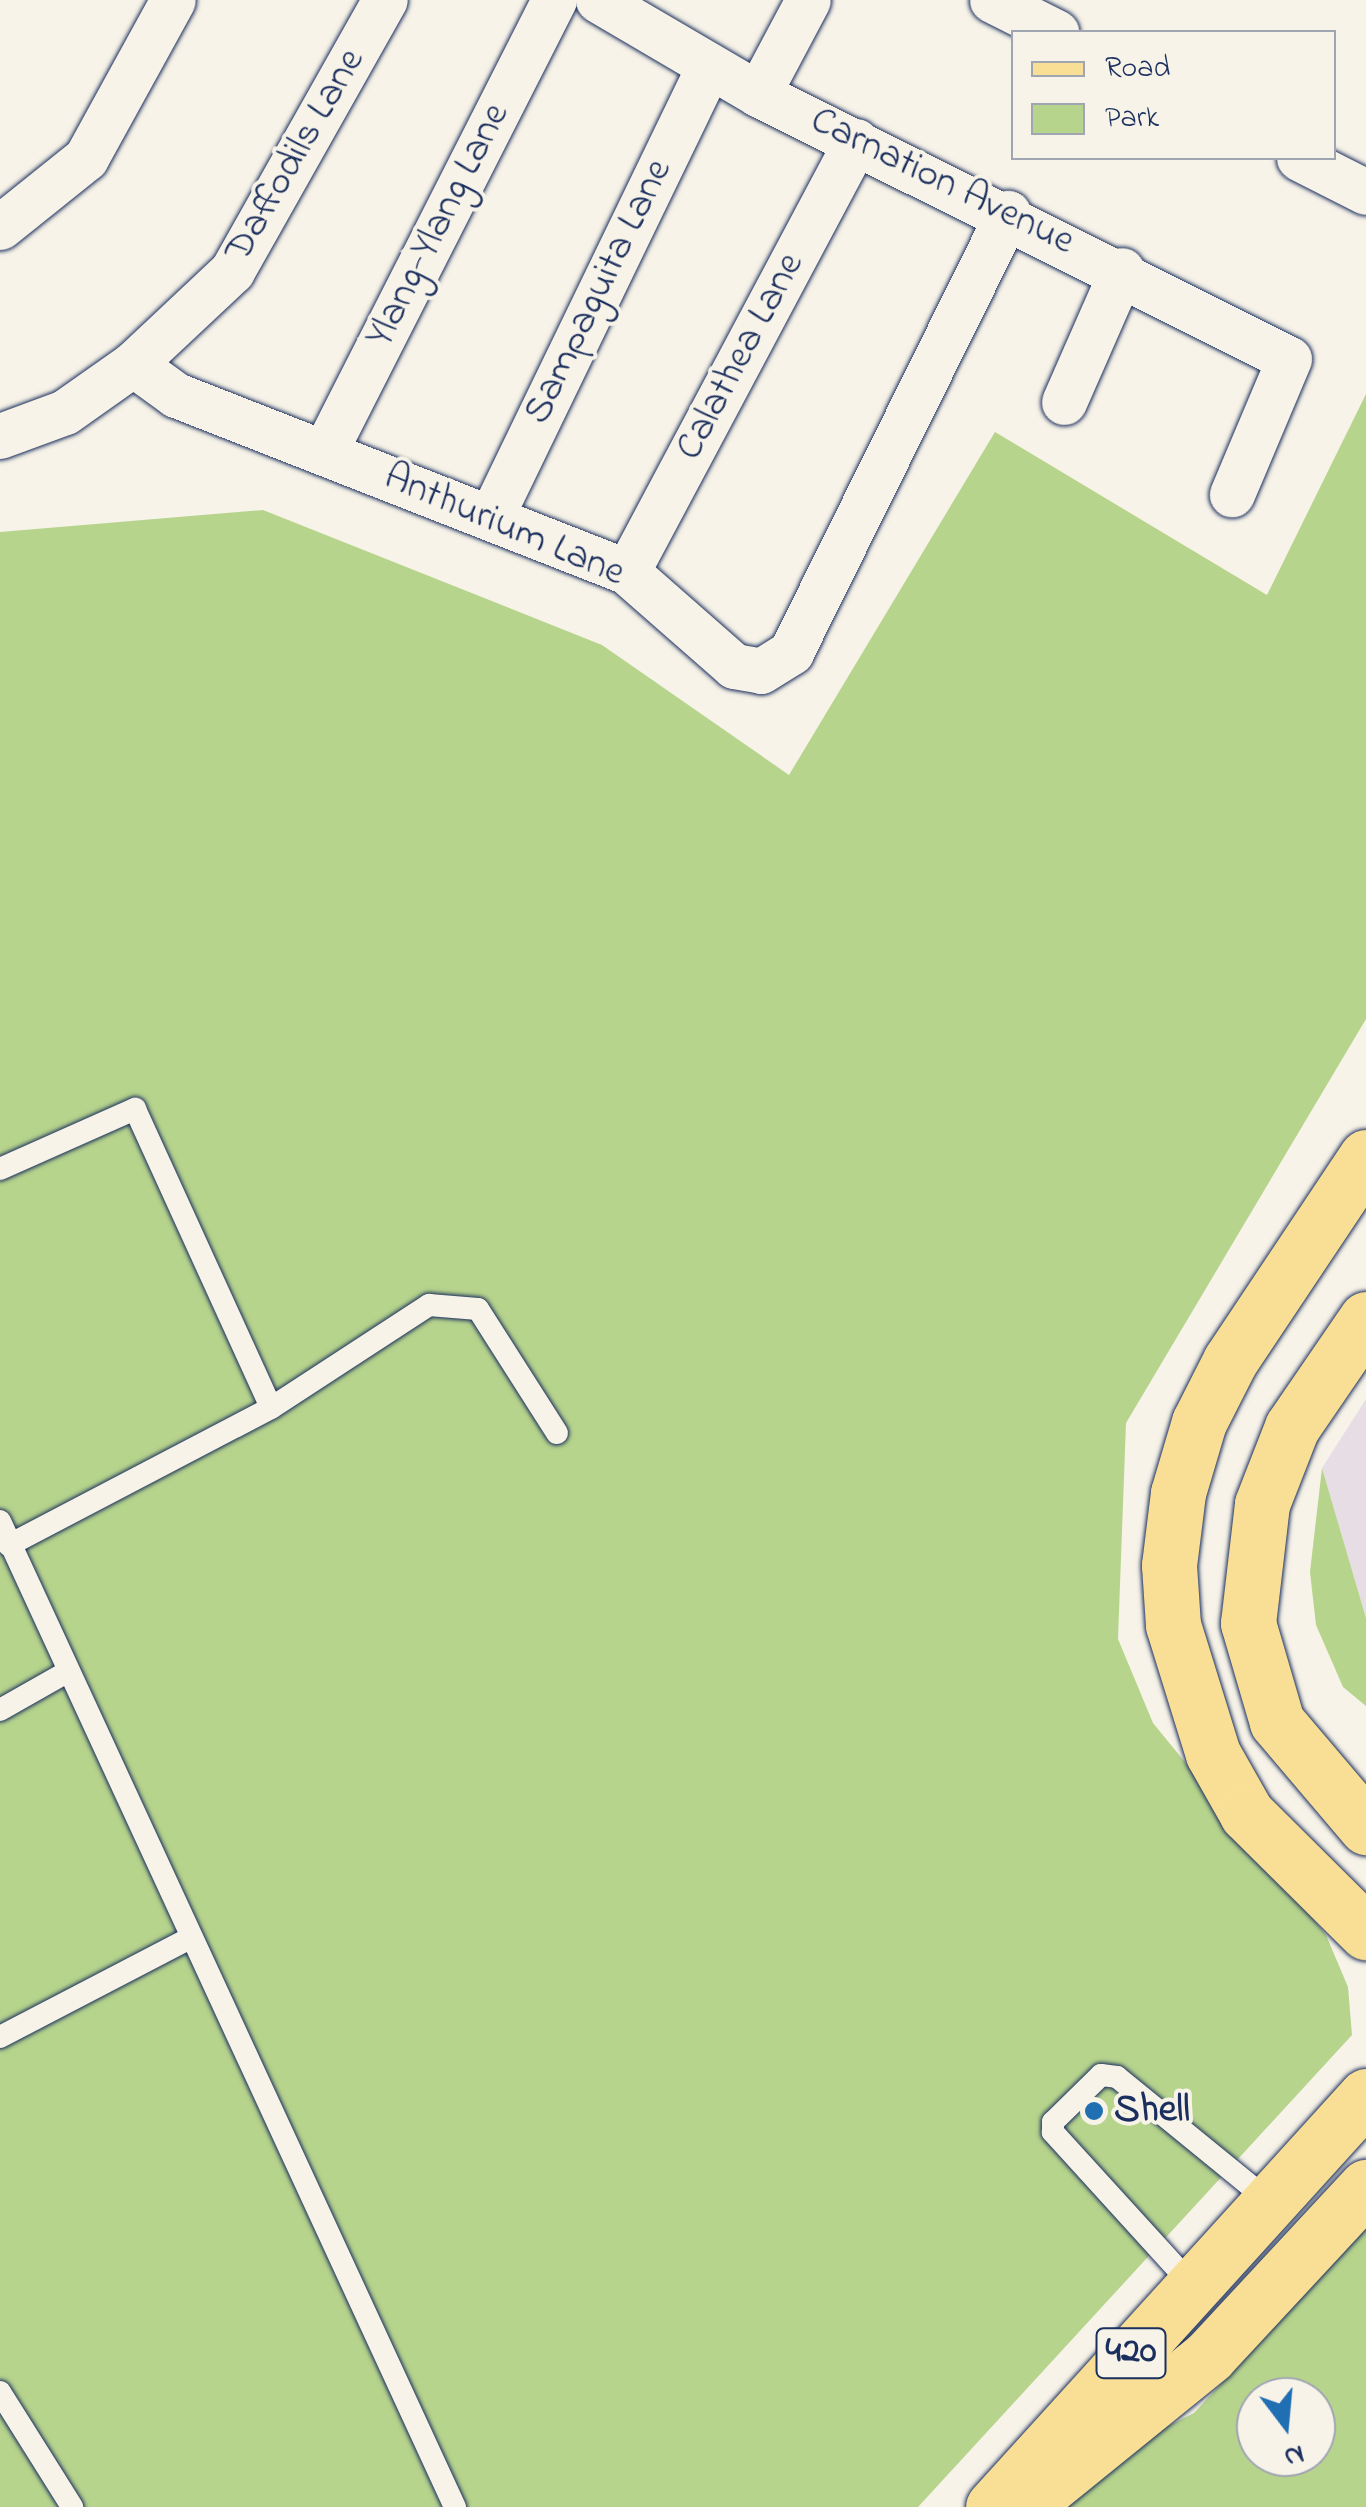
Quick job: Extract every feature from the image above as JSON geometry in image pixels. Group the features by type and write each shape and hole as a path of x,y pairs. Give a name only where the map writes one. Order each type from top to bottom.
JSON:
{"main road":[{"path":"1366,1157 1230,1361 1199,1422 1178,1493 1169,1565 1172,1625 1213,1754 1247,1814 1366,1932"},
{"path":"1366,1319 1292,1427 1262,1504 1248,1623 1278,1722 1366,1827"},
{"name":"420","path":"994,2507 1366,2096"},
{"name":"420","path":"1023,2507 1210,2356 1366,2187"}],"street":[{"path":"0,226 86,158 173,0"},
{"name":"Daffodils Lane","path":"0,436 65,412 133,364 232,270 386,0"},
{"name":"Ylang-Ylang Lane","path":"324,453 554,0"},
{"name":"Carnation Avenue","path":"598,0 758,94 1008,212 1289,359 1232,494"},
{"path":"758,94 808,0"},
{"path":"992,0 1052,30"},
{"name":"Sampaguita Lane","path":"490,517 708,68"},
{"name":"Calathea Lane","path":"627,572 856,142"},
{"path":"1304,160 1366,192"},
{"name":"Anthurium Lane","path":"133,364 176,395 627,572 734,666 761,671 791,652 1008,212"},
{"path":"1064,402 1122,270"}],"lane":[{"path":"0,1170 135,1108 271,1408"},
{"path":"9,1545 271,1408 430,1305 478,1309 557,1433"},
{"path":"0,1521 65,1673 192,1936 455,2507"},
{"path":"0,1710 65,1673"},
{"path":"0,2037 192,1936"},
{"path":"1192,2285 1053,2132 1053,2122 1102,2075 1117,2077 1269,2201"},
{"path":"0,2392 72,2507"}],"shaded area":[{"path":"1366,1399 1366,1618 1322,1468"}],"green space":[{"path":"1366,394 1366,1019 1126,1423 1118,1639 1153,1723 1326,1935 1348,1987 1352,2035 918,2507 0,2507 0,532 263,510 602,645 789,775 995,432 1267,595"},
{"path":"1322,1468 1366,1618 1366,1706 1343,1687 1316,1625 1310,1572"},
{"path":"1366,2228 1366,2507 1051,2507 1086,2468 1194,2413"}],"place":[{"name":"Shell","path":"1094,2111"}]}
